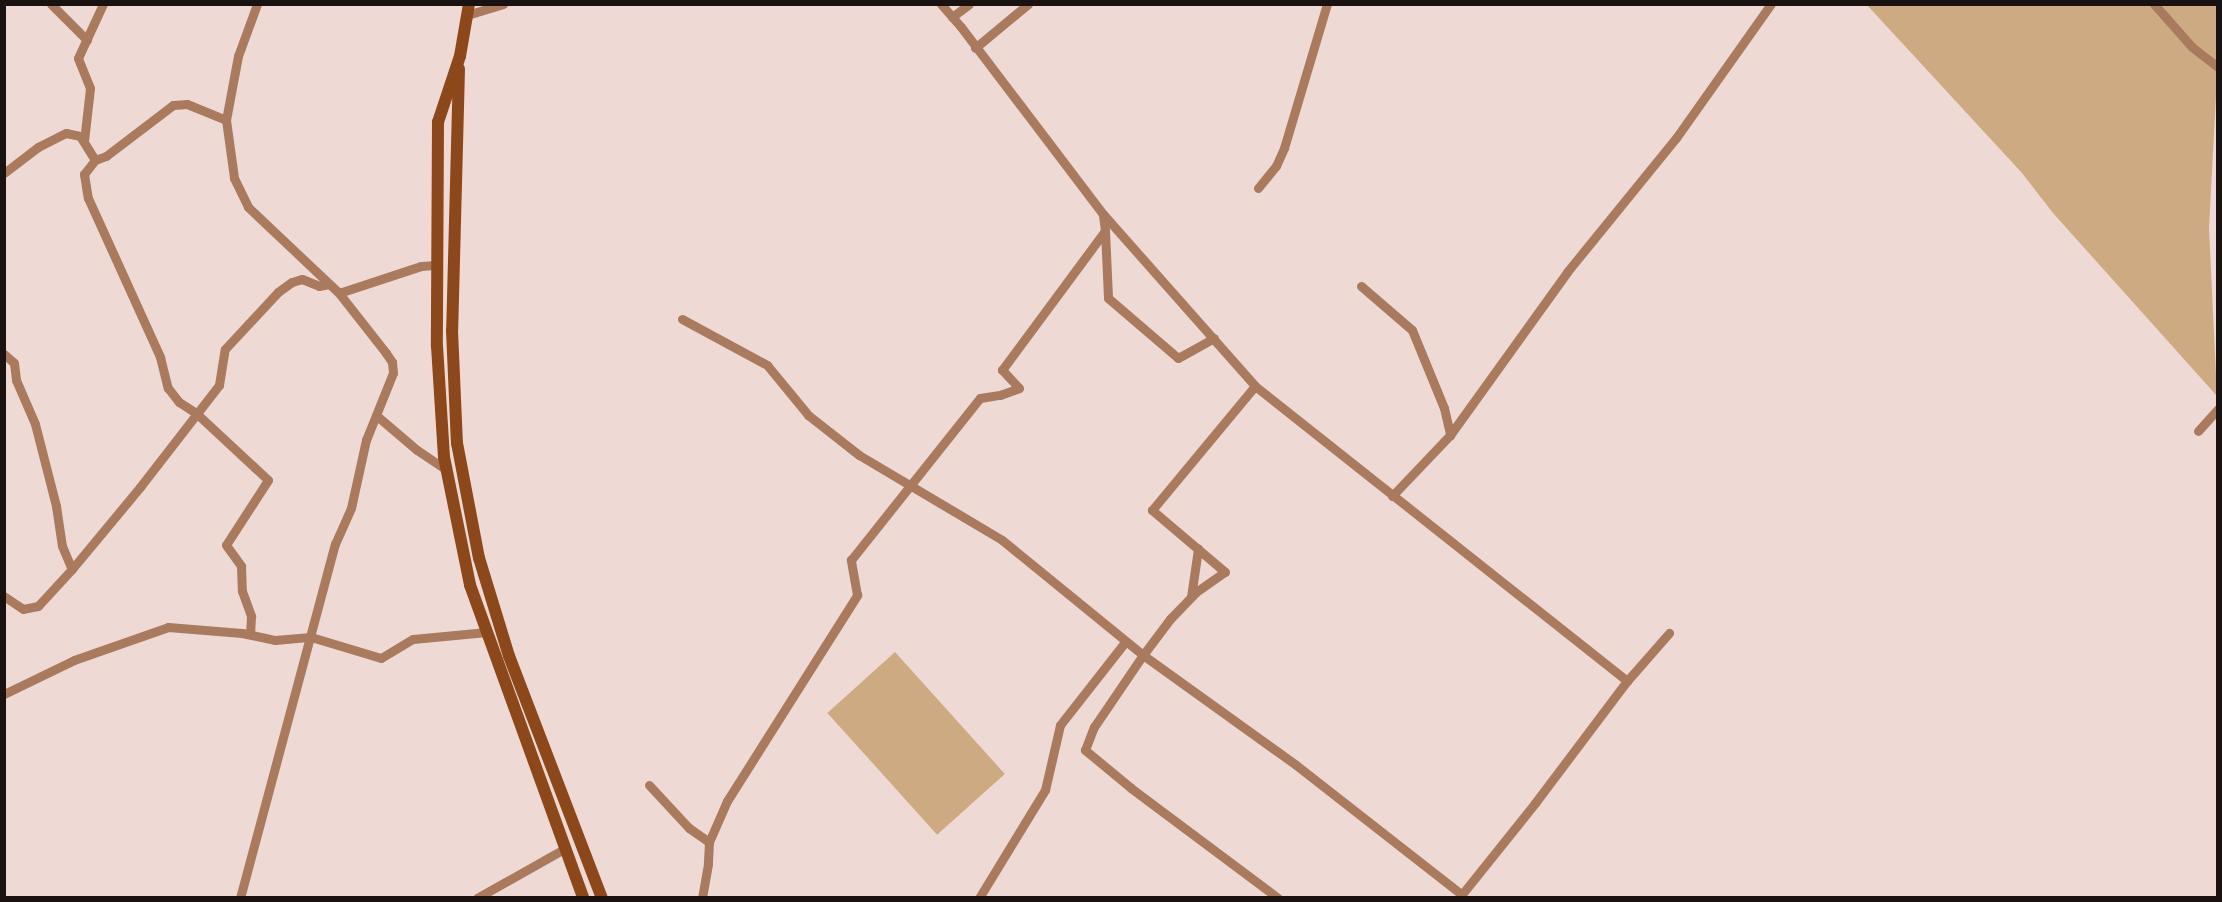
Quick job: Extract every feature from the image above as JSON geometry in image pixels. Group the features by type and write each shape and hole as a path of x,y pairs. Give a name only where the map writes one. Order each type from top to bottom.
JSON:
{"main road":[{"path":"468,10 460,56 452,330 457,443 482,569 509,656 602,897"},
{"path":"460,56 438,122 437,346 447,470 470,585 583,897"},
{"path":"559,836 576,829"}],"street":[{"path":"51,4 87,40"},
{"path":"84,141 90,88 78,58 103,4"},
{"path":"240,897 335,544 351,508 366,440 393,373 392,362 372,332 339,293 248,207 234,178 226,120 238,56 257,4"},
{"path":"468,10 503,4"},
{"path":"941,4 1102,214 1255,386 1627,681"},
{"path":"952,17 969,4"},
{"path":"975,48 1028,4"},
{"path":"1258,188 1276,166 1284,148 1327,4"},
{"path":"1392,495 1450,435 1567,272 1676,138 1771,4"},
{"path":"2154,4 2192,47 2217,67"},
{"path":"226,120 196,107 179,103 106,156 95,160 88,168 84,180 92,208 160,357 168,388 179,402 196,413 268,480 226,545 241,566 242,591 251,616 250,634"},
{"path":"4,173 38,147 61,135 75,133 84,141 95,160"},
{"path":"1102,214 1108,298 1178,358 1214,338"},
{"path":"702,897 709,842 727,801 857,595 851,560 980,398 1000,395 1019,388 1002,370 1009,357 1105,231"},
{"path":"339,293 421,266 437,265"},
{"path":"4,596 23,609 38,606 140,488 219,385 225,349 278,292 298,279 319,286 330,284"},
{"path":"1361,286 1412,330 1436,388 1450,435"},
{"path":"682,319 766,365 808,415 859,455 1002,540 1125,642 1296,765 1460,896 1535,803 1627,681 1669,633"},
{"path":"4,354 15,363 16,380 35,424 56,506 62,546 72,569"},
{"path":"1255,386 1152,510 1225,572 1191,597 1143,655 1094,727 1086,750 1131,788 1278,897"},
{"path":"2198,431 2217,409"},
{"path":"377,416 417,450 447,470"},
{"path":"1191,597 1198,549"},
{"path":"4,694 74,660 168,627 250,634 275,640 311,637 381,658 413,639 487,632"},
{"path":"979,897 1045,790 1060,725 1125,642"},
{"path":"648,785 689,828 709,842"},
{"path":"477,897 564,849"}],"shaded area":[{"path":"1867,5 2217,5 2217,77 2209,228 2217,396 2053,213 2022,173"},
{"path":"895,652 1005,774 937,835 827,713"}]}
